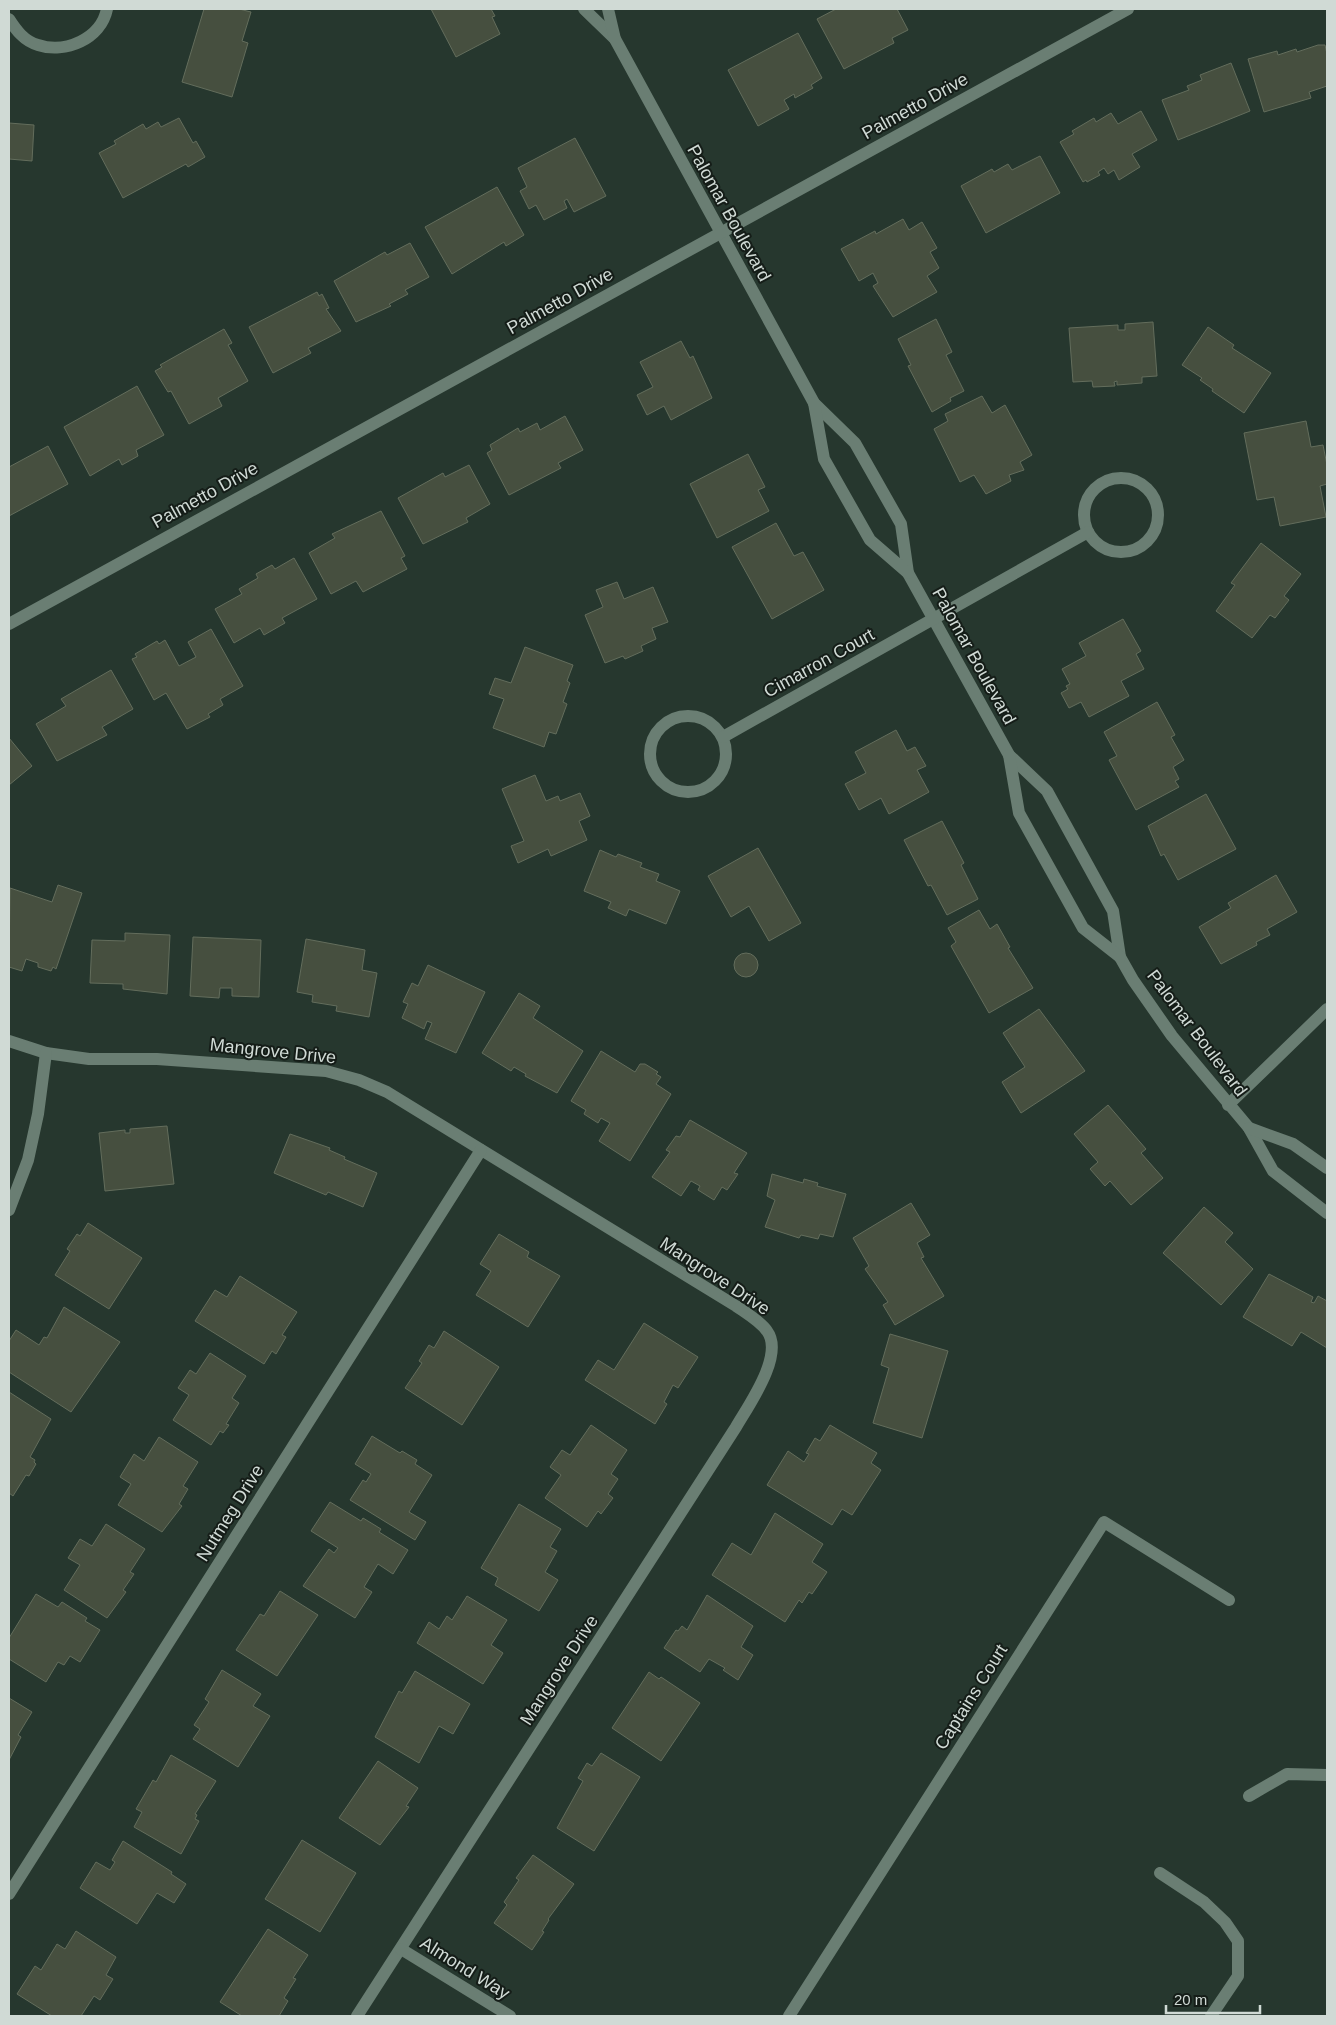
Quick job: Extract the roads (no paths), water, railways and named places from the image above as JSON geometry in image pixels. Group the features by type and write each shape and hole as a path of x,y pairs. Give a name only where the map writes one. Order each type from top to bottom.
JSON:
{"street":[{"path":"9,19 19,34 37,45 57,48 78,43 95,32 106,9"},
{"name":"Palomar Boulevard","path":"584,9 615,39"},
{"name":"Palomar Boulevard","path":"608,9 615,39 814,403 855,443 901,524 908,573"},
{"name":"Palmetto Drive","path":"9,624 1128,9"},
{"name":"Palomar Boulevard","path":"814,403 824,459 870,540 908,573 1009,755 1047,791 1113,911 1120,957 1133,980 1172,1036 1249,1128 1273,1171 1327,1213"},
{"path":"1118,479 1132,480 1145,487 1154,499 1158,512 1156,527 1149,539 1138,548 1124,552 1110,550 1097,544 1088,532 1084,518 1086,504 1093,491 1104,482 1118,479"},
{"name":"Cimarron Court","path":"723,737 1088,532"},
{"path":"686,716 701,718 714,726 723,737 726,752 724,767 717,780 705,789 690,792 676,790 663,783 654,771 650,757 652,742 659,729 671,720 686,716"},
{"name":"Palomar Boulevard","path":"1009,755 1019,813 1069,904 1083,928 1120,957"},
{"path":"1228,1105 1327,1008"},
{"name":"Mangrove Drive","path":"9,1041 46,1053 89,1059 166,1060 326,1071 359,1080 387,1092 736,1306 767,1331 772,1349 767,1372 736,1427 358,2016"},
{"path":"9,1210 28,1160 38,1114 46,1053"},
{"name":"Palomar Boulevard","path":"1249,1128 1293,1144 1327,1168"},
{"name":"Nutmeg Drive","path":"9,1894 481,1150"},
{"name":"Captains Court","path":"789,2016 1104,1522 1229,1600"},
{"path":"1249,1796 1287,1774 1327,1775"},
{"path":"1160,1873 1204,1902 1225,1922 1238,1941 1238,1976 1211,2016"},
{"name":"Almond Way","path":"401,1949 510,2016"}]}
